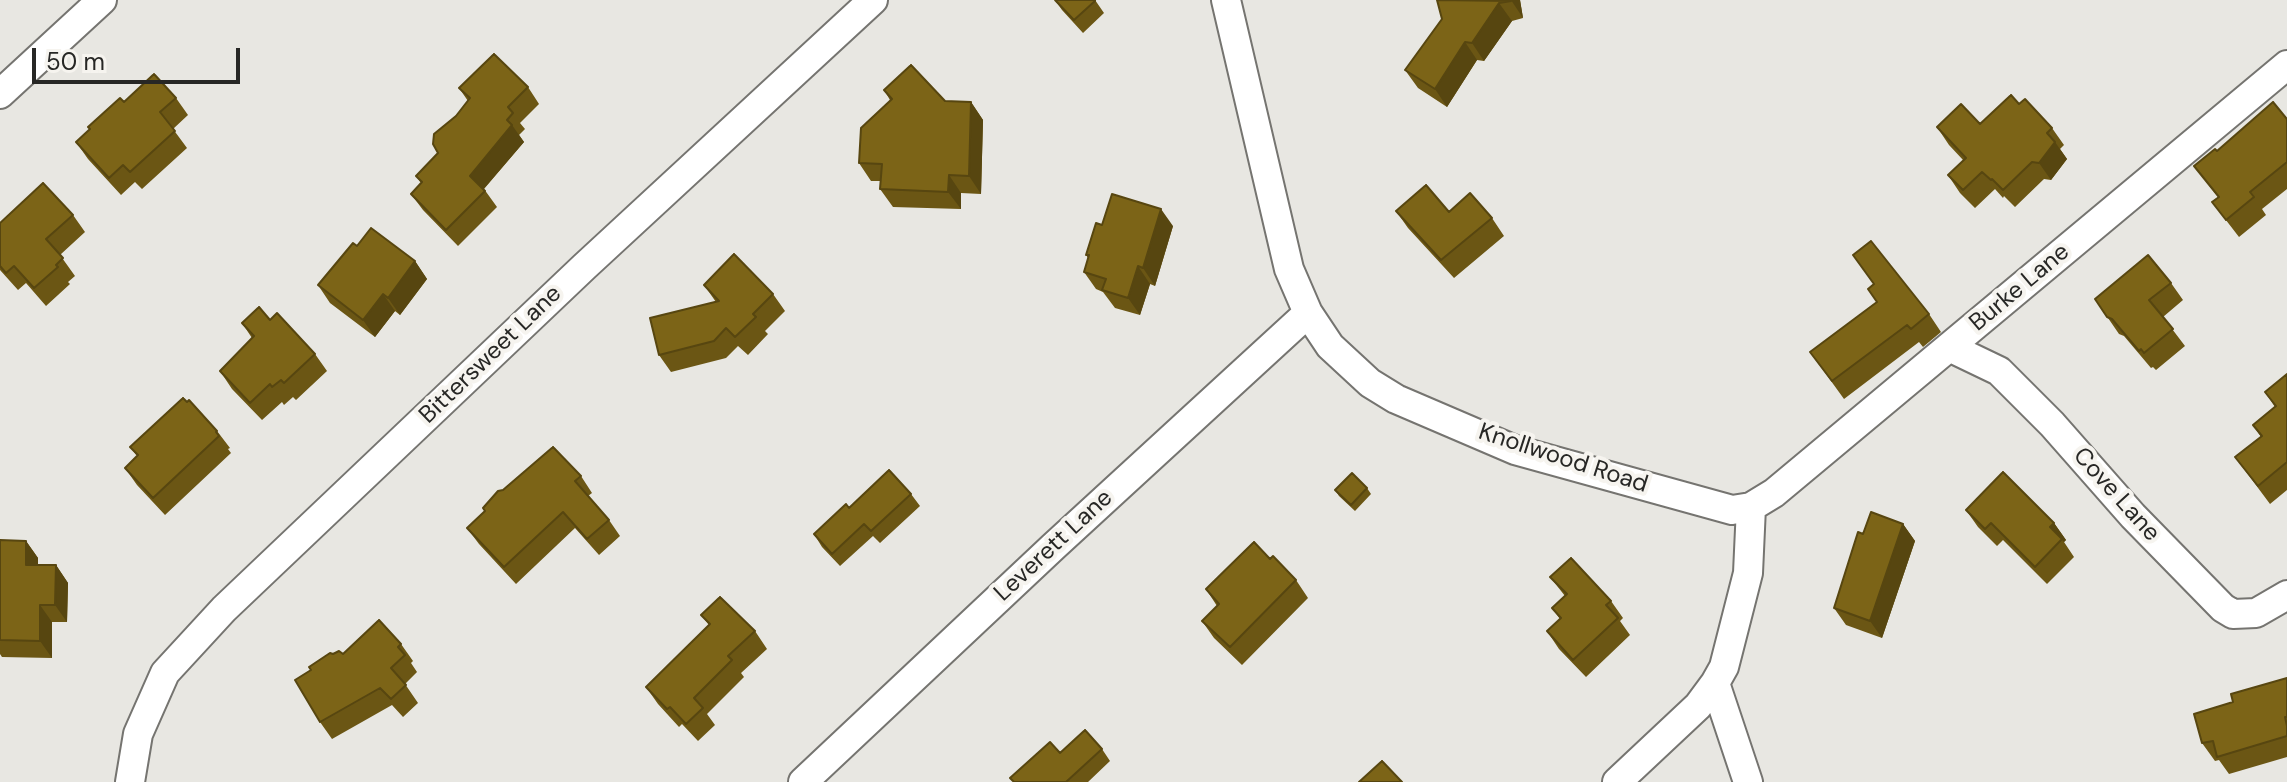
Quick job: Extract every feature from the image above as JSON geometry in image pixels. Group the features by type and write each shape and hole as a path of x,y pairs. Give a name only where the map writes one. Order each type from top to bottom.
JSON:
{"street":[{"path":"0,94 102,0"},
{"name":"Bittersweet Lane","path":"130,782 138,734 165,673 224,609 584,267 873,0"},
{"name":"Knollwood Road","path":"1226,0 1289,269 1308,313 1330,346 1370,383 1396,399 1515,450 1732,510 1751,507"},
{"name":"Burke Lane","path":"1751,507 1774,493 2287,65"},
{"name":"Leverett Lane","path":"803,782 1308,313"},
{"name":"Cove Lane","path":"1949,347 1999,371 2223,608 2233,614 2256,613 2287,595"},
{"path":"1617,782 1698,706 1724,667 1748,573 1751,507"},
{"path":"1715,683 1748,782"}],"building":[{"path":"1055,0 1095,0 1095,1 1074,20"},
{"path":"1437,0 1511,1 1499,3 1472,43 1465,42 1435,89 1405,70 1442,19"},
{"path":"494,54 528,87 508,107 513,113 507,120 512,125 470,176 485,191 446,230 411,194 422,182 416,176 438,153 433,144 434,134 456,116 470,98 459,88"},
{"path":"911,65 945,101 971,102 969,176 949,175 948,192 880,189 882,164 859,163 861,128 892,99 884,90"},
{"path":"154,74 176,98 160,112 175,131 130,172 123,165 109,178 76,142 120,98 124,102"},
{"path":"2011,95 2019,104 2025,99 2052,128 2047,133 2055,142 2039,163 2032,162 2003,190 1982,172 1963,190 1948,175 1966,158 1937,127 1961,104 1980,124"},
{"path":"2273,102 2287,119 2287,162 2250,192 2254,197 2226,220 2212,202 2219,197 2194,166 2215,149 2217,151"},
{"path":"43,183 73,215 46,239 63,258 56,265 58,267 34,288 14,266 6,273 0,266 0,223"},
{"path":"1426,185 1449,212 1470,193 1492,218 1441,260 1396,211"},
{"path":"1112,194 1161,209 1143,268 1138,266 1128,298 1102,290 1106,279 1084,272 1096,223 1102,225"},
{"path":"371,228 415,261 388,298 383,294 363,320 318,285 353,243 357,246"},
{"path":"1871,241 1929,314 1911,329 1907,325 1832,381 1810,352 1877,302 1868,289 1874,284 1853,255"},
{"path":"734,254 773,294 753,314 756,317 735,337 726,328 714,341 659,355 650,318 719,301 704,285"},
{"path":"2148,255 2171,283 2149,300 2173,329 2144,353 2107,317 2095,299"},
{"path":"259,307 270,320 277,313 315,354 284,383 281,380 272,387 270,384 250,403 220,371 254,336 242,323"},
{"path":"2287,374 2287,462 2258,486 2235,457 2262,436 2253,425 2276,406 2265,392"},
{"path":"183,398 187,402 189,400 219,436 153,498 125,468 138,455 130,447"},
{"path":"553,447 581,476 575,481 609,520 587,539 563,512 504,567 467,528 485,511 483,508 498,491"},
{"path":"889,470 911,494 871,531 864,524 832,554 814,534 846,504 849,508"},
{"path":"2003,472 2054,523 2050,527 2062,539 2035,567 1991,523 1985,529 1966,510"},
{"path":"1352,473 1367,488 1351,505 1335,490"},
{"path":"1871,512 1903,524 1870,621 1834,608 1858,532 1863,534"},
{"path":"0,540 26,541 26,565 56,565 55,605 40,605 40,641 0,640"},
{"path":"1254,542 1296,580 1230,647 1202,621 1219,604 1206,589"},
{"path":"1571,558 1611,601 1606,605 1618,618 1573,660 1547,631 1561,618 1552,608 1567,594 1550,577"},
{"path":"720,597 755,631 728,656 732,660 694,698 703,708 686,724 646,687 710,624 701,615"},
{"path":"379,620 401,644 398,647 405,655 391,668 406,685 391,699 380,688 320,722 295,680 330,653 339,651 343,654"},
{"path":"2287,678 2287,736 2217,757 2213,741 2202,743 2194,714 2233,702 2231,694"},
{"path":"1085,730 1102,749 1066,782 1014,782 1010,778 1050,742 1060,753"},
{"path":"1382,761 1402,782 1359,782"}]}
